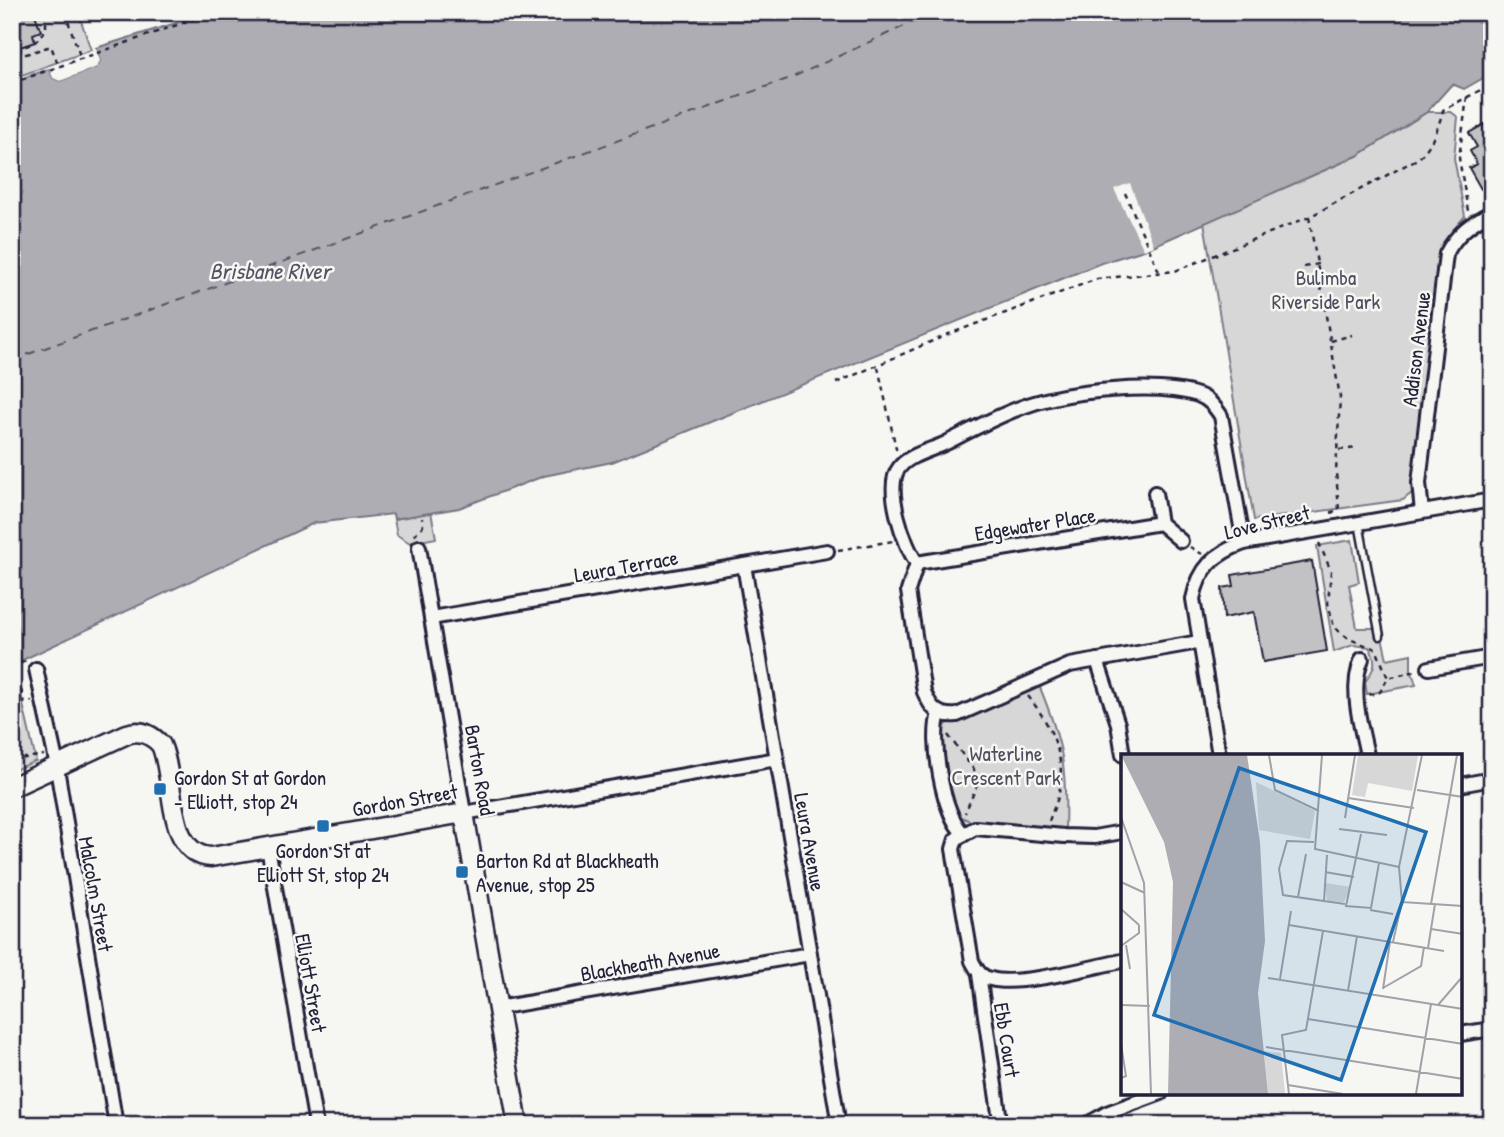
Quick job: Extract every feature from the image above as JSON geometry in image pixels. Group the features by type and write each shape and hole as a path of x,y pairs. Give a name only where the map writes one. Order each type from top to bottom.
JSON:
{"street":[{"name":"Addison Avenue","path":"1422,512 1419,483 1446,254 1454,238 1471,223 1492,212"},
{"path":"1199,642 1052,671 957,715 939,714 930,707 924,692 908,591 917,563 903,540 894,493 895,476 900,466 985,422 1031,404 1078,394 1125,390 1198,395 1212,403 1221,416 1244,543"},
{"path":"1155,493 1160,523 1181,541"},
{"name":"Love Street","path":"1219,754 1193,599 1196,582 1212,559 1244,543 1492,500"},
{"name":"Edgewater Place","path":"917,563 1160,523"},
{"name":"Barton Road","path":"417,542 518,1125"},
{"name":"Leura Terrace","path":"431,618 827,551"},
{"name":"Leura Avenue","path":"744,565 839,1125"},
{"path":"1429,668 1492,656"},
{"path":"1362,659 1357,671 1357,698 1367,754"},
{"path":"1097,660 1118,724 1123,754"},
{"name":"Malcolm Street","path":"36,669 43,699 50,761 116,1125"},
{"path":"939,714 935,730 949,814 961,831 975,828 1094,837 1121,832"},
{"name":"Gordon Street","path":"12,787 50,761 132,732 149,735 164,750 182,841 190,850 211,857 776,759"},
{"path":"1462,785 1492,779"},
{"name":"Ebb Court","path":"961,831 953,849 972,961 979,974 999,1113"},
{"name":"Elliott Street","path":"268,847 316,1125"},
{"name":"Blackheath Avenue","path":"497,1008 810,954"},
{"path":"979,974 990,979 1010,981 1121,961"},
{"path":"1462,1034 1492,1029"},
{"path":"1086,1125 1107,1112 1155,1095"}],"lane":[{"path":"1359,523 1380,636"}],"path":[{"path":"65,12 81,59"},
{"path":"12,83 214,12"},
{"path":"47,13 46,30 34,43 21,48 20,52 23,55 51,46 59,67"},
{"path":"836,383 949,334 1097,279 1160,274 1309,217 1419,158 1434,138 1443,110 1492,84"},
{"path":"1467,97 1459,159 1471,223"},
{"path":"1125,193 1160,274"},
{"path":"1309,217 1340,397 1336,472 1339,510 1332,512 1335,526"},
{"path":"1304,267 1318,264"},
{"path":"1331,341 1352,335"},
{"path":"878,366 900,466"},
{"path":"1339,450 1357,448"},
{"path":"417,542 414,533 424,524 422,518"},
{"path":"1315,530 1331,571 1328,603 1334,627 1349,639 1376,649 1388,678"},
{"path":"827,551 903,540"},
{"path":"1181,541 1212,559"},
{"path":"1362,659 1376,649"},
{"path":"1357,698 1380,692 1388,678 1429,668"},
{"path":"1020,685 1051,727 1060,757 1060,785 1046,833"},
{"path":"12,687 21,689 24,703 43,699"},
{"path":"935,730 942,726 980,779 961,831"},
{"path":"12,760 50,761"}],"green space":[{"path":"12,12 78,12 91,50 22,75 12,48"},
{"name":"Bulimba Riverside Park","path":"1427,112 1451,112 1458,117 1454,158 1465,216 1442,244 1413,492 1403,500 1254,520 1204,222 1357,156"},
{"path":"431,512 436,538 410,543 397,535 394,519"},
{"path":"1352,540 1359,582 1349,585 1357,628 1380,628 1387,659 1411,654 1411,669 1416,685 1367,694 1365,682 1373,669 1374,661 1369,647 1353,645 1334,652 1317,546"},
{"path":"14,665 36,761 12,771 12,666"},
{"name":"Waterline Crescent Park","path":"1039,685 1062,756 1065,830 972,822 953,813 939,732 947,724"}],"water":[{"name":"Brisbane River","path":"211,12 1492,12 1492,73 1464,89 1452,84 1427,112 1357,156 1144,250 1101,263 612,462 544,476 459,508 394,519 393,514 314,523 12,665 12,82 49,69 53,78 60,81 97,67 100,61 96,48"}],"pier":[{"path":"96,48 100,61 97,67 60,81 53,78 48,66 60,77 95,65 92,49"},
{"path":"1130,183 1154,246 1144,250 1114,189"}],"building":[{"path":"12,12 34,12 41,31 33,34 35,42 17,48 12,33"},
{"path":"1492,120 1492,183 1481,189 1469,168 1477,164 1470,151 1477,147 1469,133"},
{"path":"1312,561 1327,651 1263,662 1254,612 1224,618 1222,588 1234,586 1232,575"}],"ferry route":[{"path":"12,360 793,77 935,12"}],"place":[{"name":"Gordon St at Gordon - Elliott, stop 24","path":"160,789"},
{"name":"Gordon St at Elliott St, stop 24","path":"323,826"},
{"name":"Barton Rd at Blackheath Avenue, stop 25","path":"462,872"}]}
